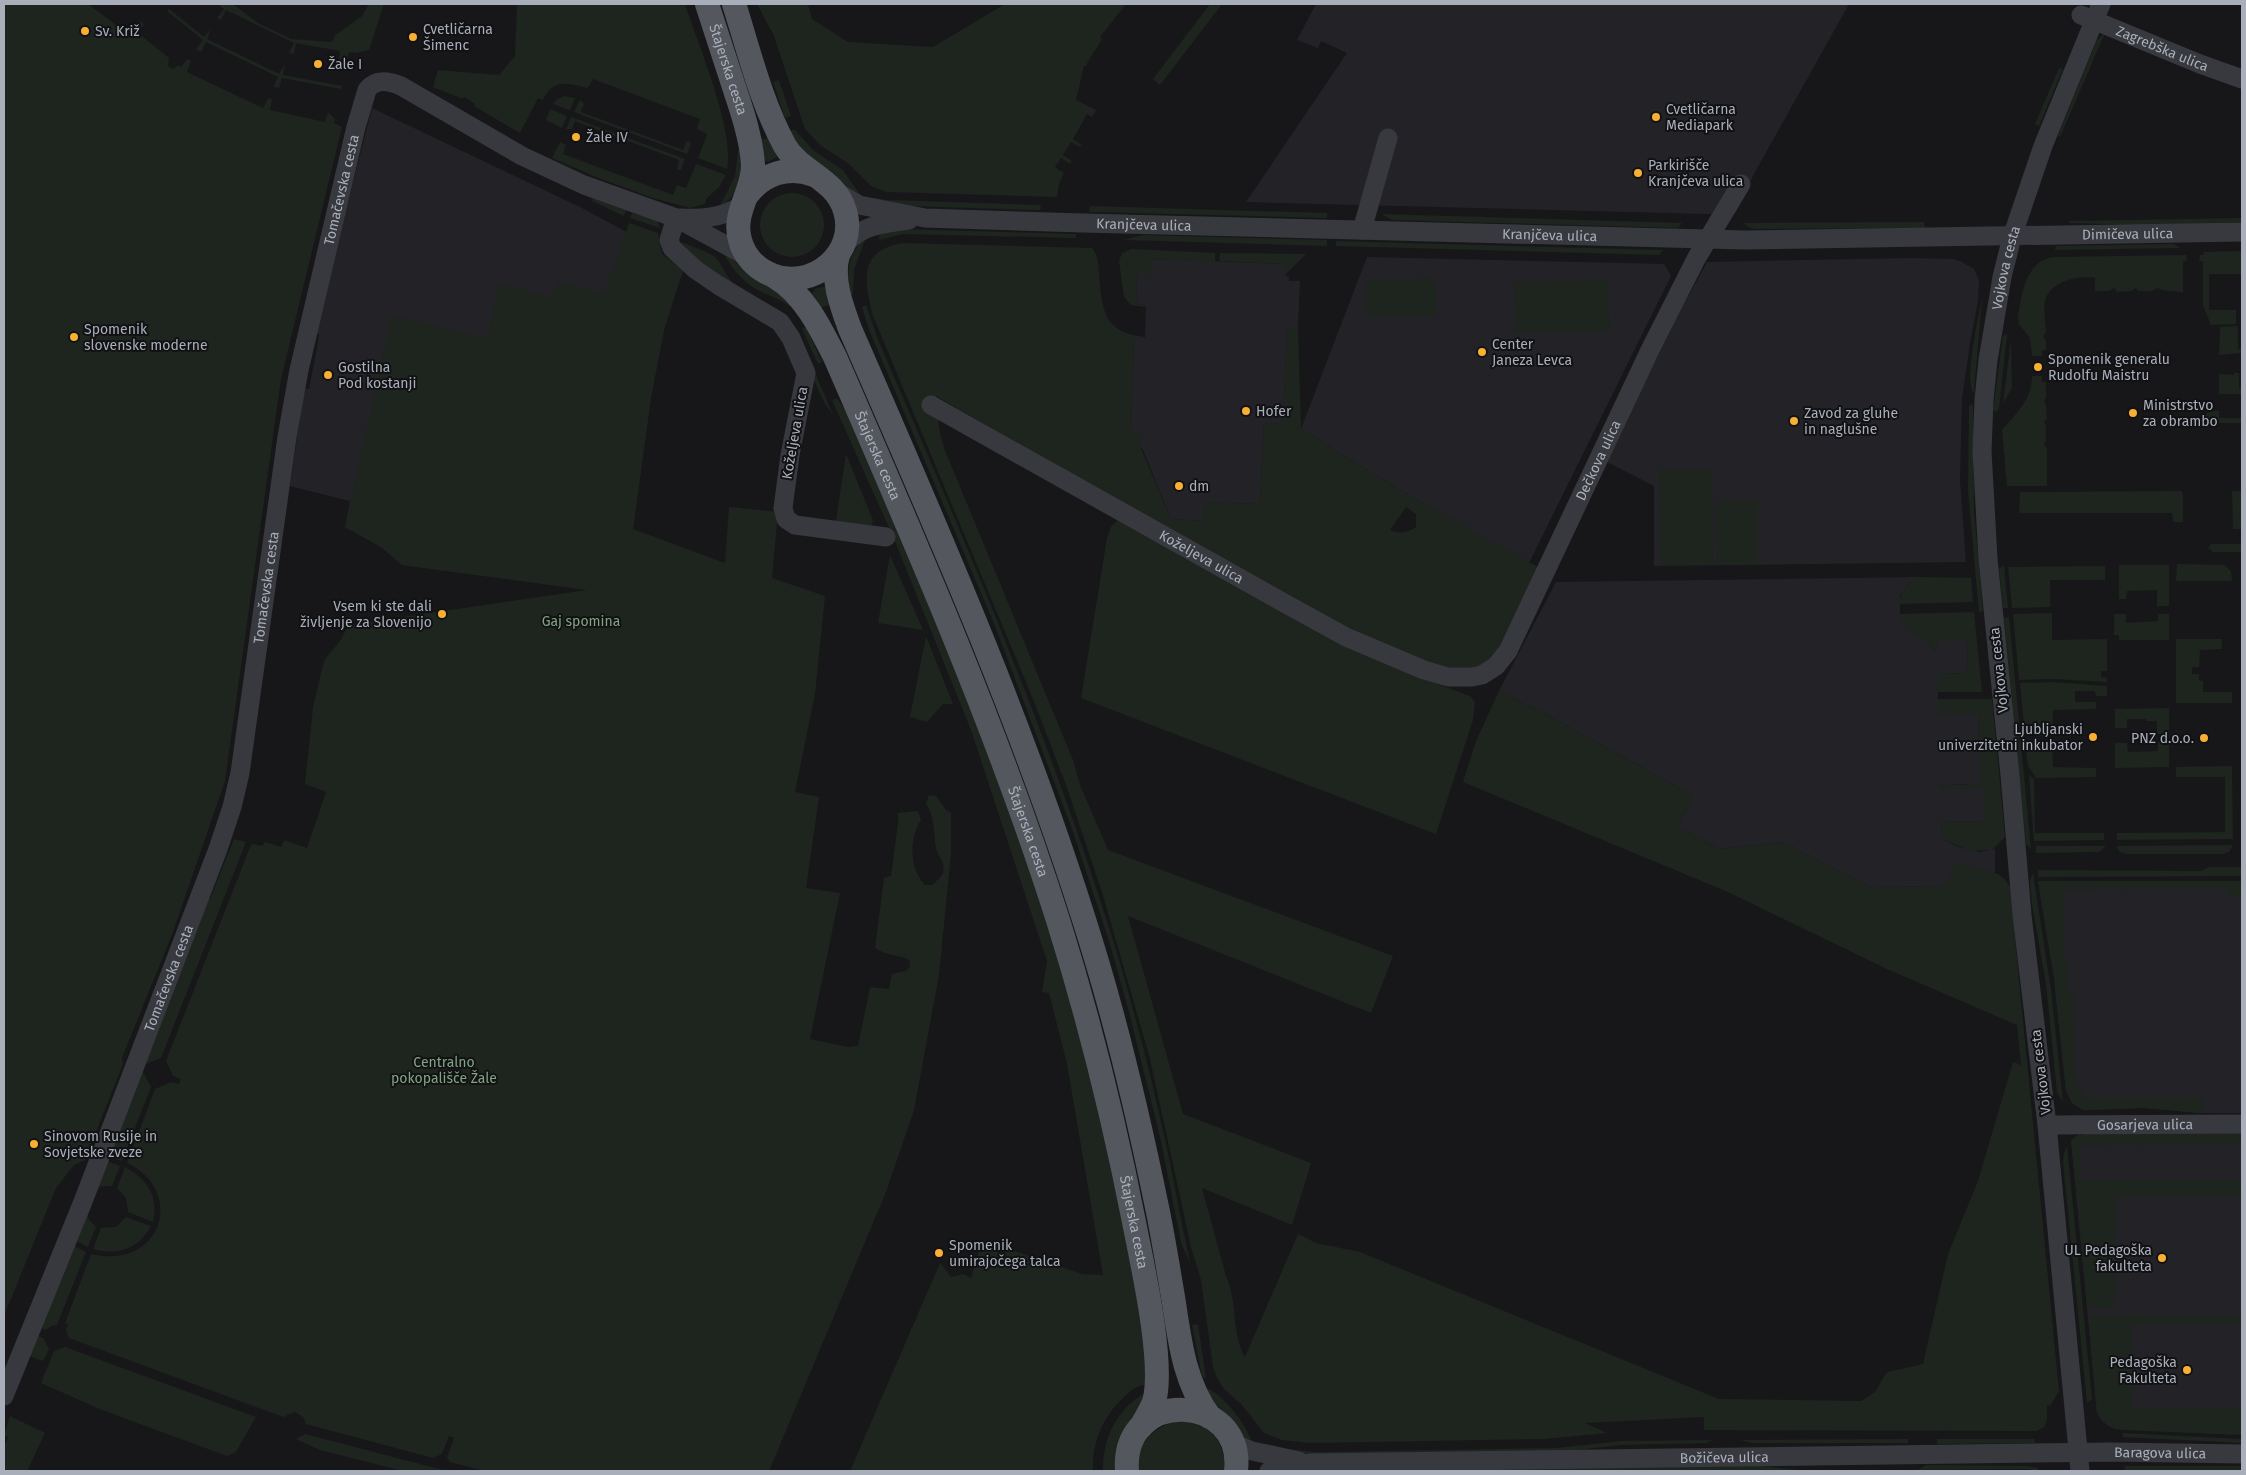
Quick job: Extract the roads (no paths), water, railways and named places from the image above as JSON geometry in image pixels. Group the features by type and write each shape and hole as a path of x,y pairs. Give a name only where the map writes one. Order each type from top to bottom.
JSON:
{"main road":[{"name":"Štajerska cesta","path":"707,4 745,123 753,166 752,180 738,223 739,235 748,257 759,268 792,289 801,300 821,331 842,373 982,708 1058,919 1088,1023 1109,1107 1144,1276 1154,1348 1156,1376 1153,1402 1130,1447 1127,1471"},
{"name":"Štajerska cesta","path":"734,4 764,96 782,140 795,159 827,184 842,201 847,219 846,237 835,268 837,284 850,329 998,679 1040,792 1082,914 1110,1005 1141,1131 1186,1368 1195,1394 1210,1417"},
{"path":"744,200 766,178 782,172 799,171 827,184"},
{"name":"Štajerska cesta","path":"775,277 795,280 810,277 823,270 840,252"},
{"name":"Štajerska cesta","path":"1141,1427 1155,1416 1176,1409 1194,1410 1210,1417 1223,1428 1232,1443 1236,1460 1236,1471"}],"street":[{"name":"Zagrebška ulica","path":"2092,13 2242,80"},
{"name":"Vojkova cesta","path":"2079,1462 2047,1125 2026,952 1988,559 1982,477 1984,400 1988,360 2002,277 2012,237 2043,146 2092,13"},
{"name":"Tomačevska cesta","path":"4,1396 84,1199 218,849 232,807 240,773 287,437 298,377 356,127 367,90 370,86 379,82 390,82 401,86 495,142 537,163 584,185 676,218 748,257"},
{"path":"1362,230 1388,138"},
{"name":"Kranjčeva ulica","path":"827,184 859,205 925,218"},
{"path":"1708,239 1741,184"},
{"name":"Tomačevska cesta","path":"676,218 710,218 723,215 744,200"},
{"name":"Koželjeva ulica","path":"676,218 669,240 672,248 696,270 780,322 791,338 806,373 786,479 783,508 788,522 795,525 886,537"},
{"name":"Kranjčeva ulica","path":"840,252 854,234 861,230 881,224 925,218 1708,239 2012,237"},
{"name":"Dimičeva ulica","path":"2012,237 2242,232"},
{"name":"Dečkova ulica","path":"1482,674 1496,666 1508,651 1520,628 1541,578 1601,451 1696,259 1708,239"},
{"name":"Koželjeva ulica","path":"931,405 1346,637 1424,670 1461,678 1482,674"},
{"name":"Gosarjeva ulica","path":"2047,1125 2242,1124"},
{"name":"Božičeva ulica","path":"1232,1443 1252,1451 1310,1464"},
{"name":"Baragova ulica","path":"2079,1462 2242,1454"},
{"name":"Božičeva ulica","path":"1269,1471 1310,1464 2079,1462"}],"place":[{"name":"Sv. Križ","path":"85,31"},
{"name":"Cvetličarna Šimenc","path":"413,37"},
{"name":"Žale I","path":"318,64"},
{"name":"Cvetličarna Mediapark","path":"1656,117"},
{"name":"Žale IV","path":"576,137"},
{"name":"Parkirišče Kranjčeva ulica","path":"1638,173"},
{"name":"Spomenik slovenske moderne","path":"74,337"},
{"name":"Center Janeza Levca","path":"1482,352"},
{"name":"Spomenik generalu Rudolfu Maistru","path":"2038,367"},
{"name":"Gostilna Pod kostanji","path":"328,375"},
{"name":"Hofer","path":"1246,411"},
{"name":"Ministrstvo za obrambo","path":"2133,413"},
{"name":"Zavod za gluhe in naglušne","path":"1794,421"},
{"name":"dm","path":"1179,486"},
{"name":"Vsem ki ste dali življenje za Slovenijo","path":"442,614"},
{"name":"Ljubljanski univerzitetni inkubator","path":"2093,737"},
{"name":"PNZ d.o.o.","path":"2204,738"},
{"name":"Sinovom Rusije in Sovjetske zveze","path":"34,1144"},
{"name":"Spomenik umirajočega talca","path":"939,1253"},
{"name":"UL Pedagoška fakulteta","path":"2162,1258"},
{"name":"Pedagoška Fakulteta","path":"2187,1370"}],"park label":[{"name":"Gaj spomina","path":"581,621"},
{"name":"Centralno pokopališče Žale","path":"444,1070"}]}
